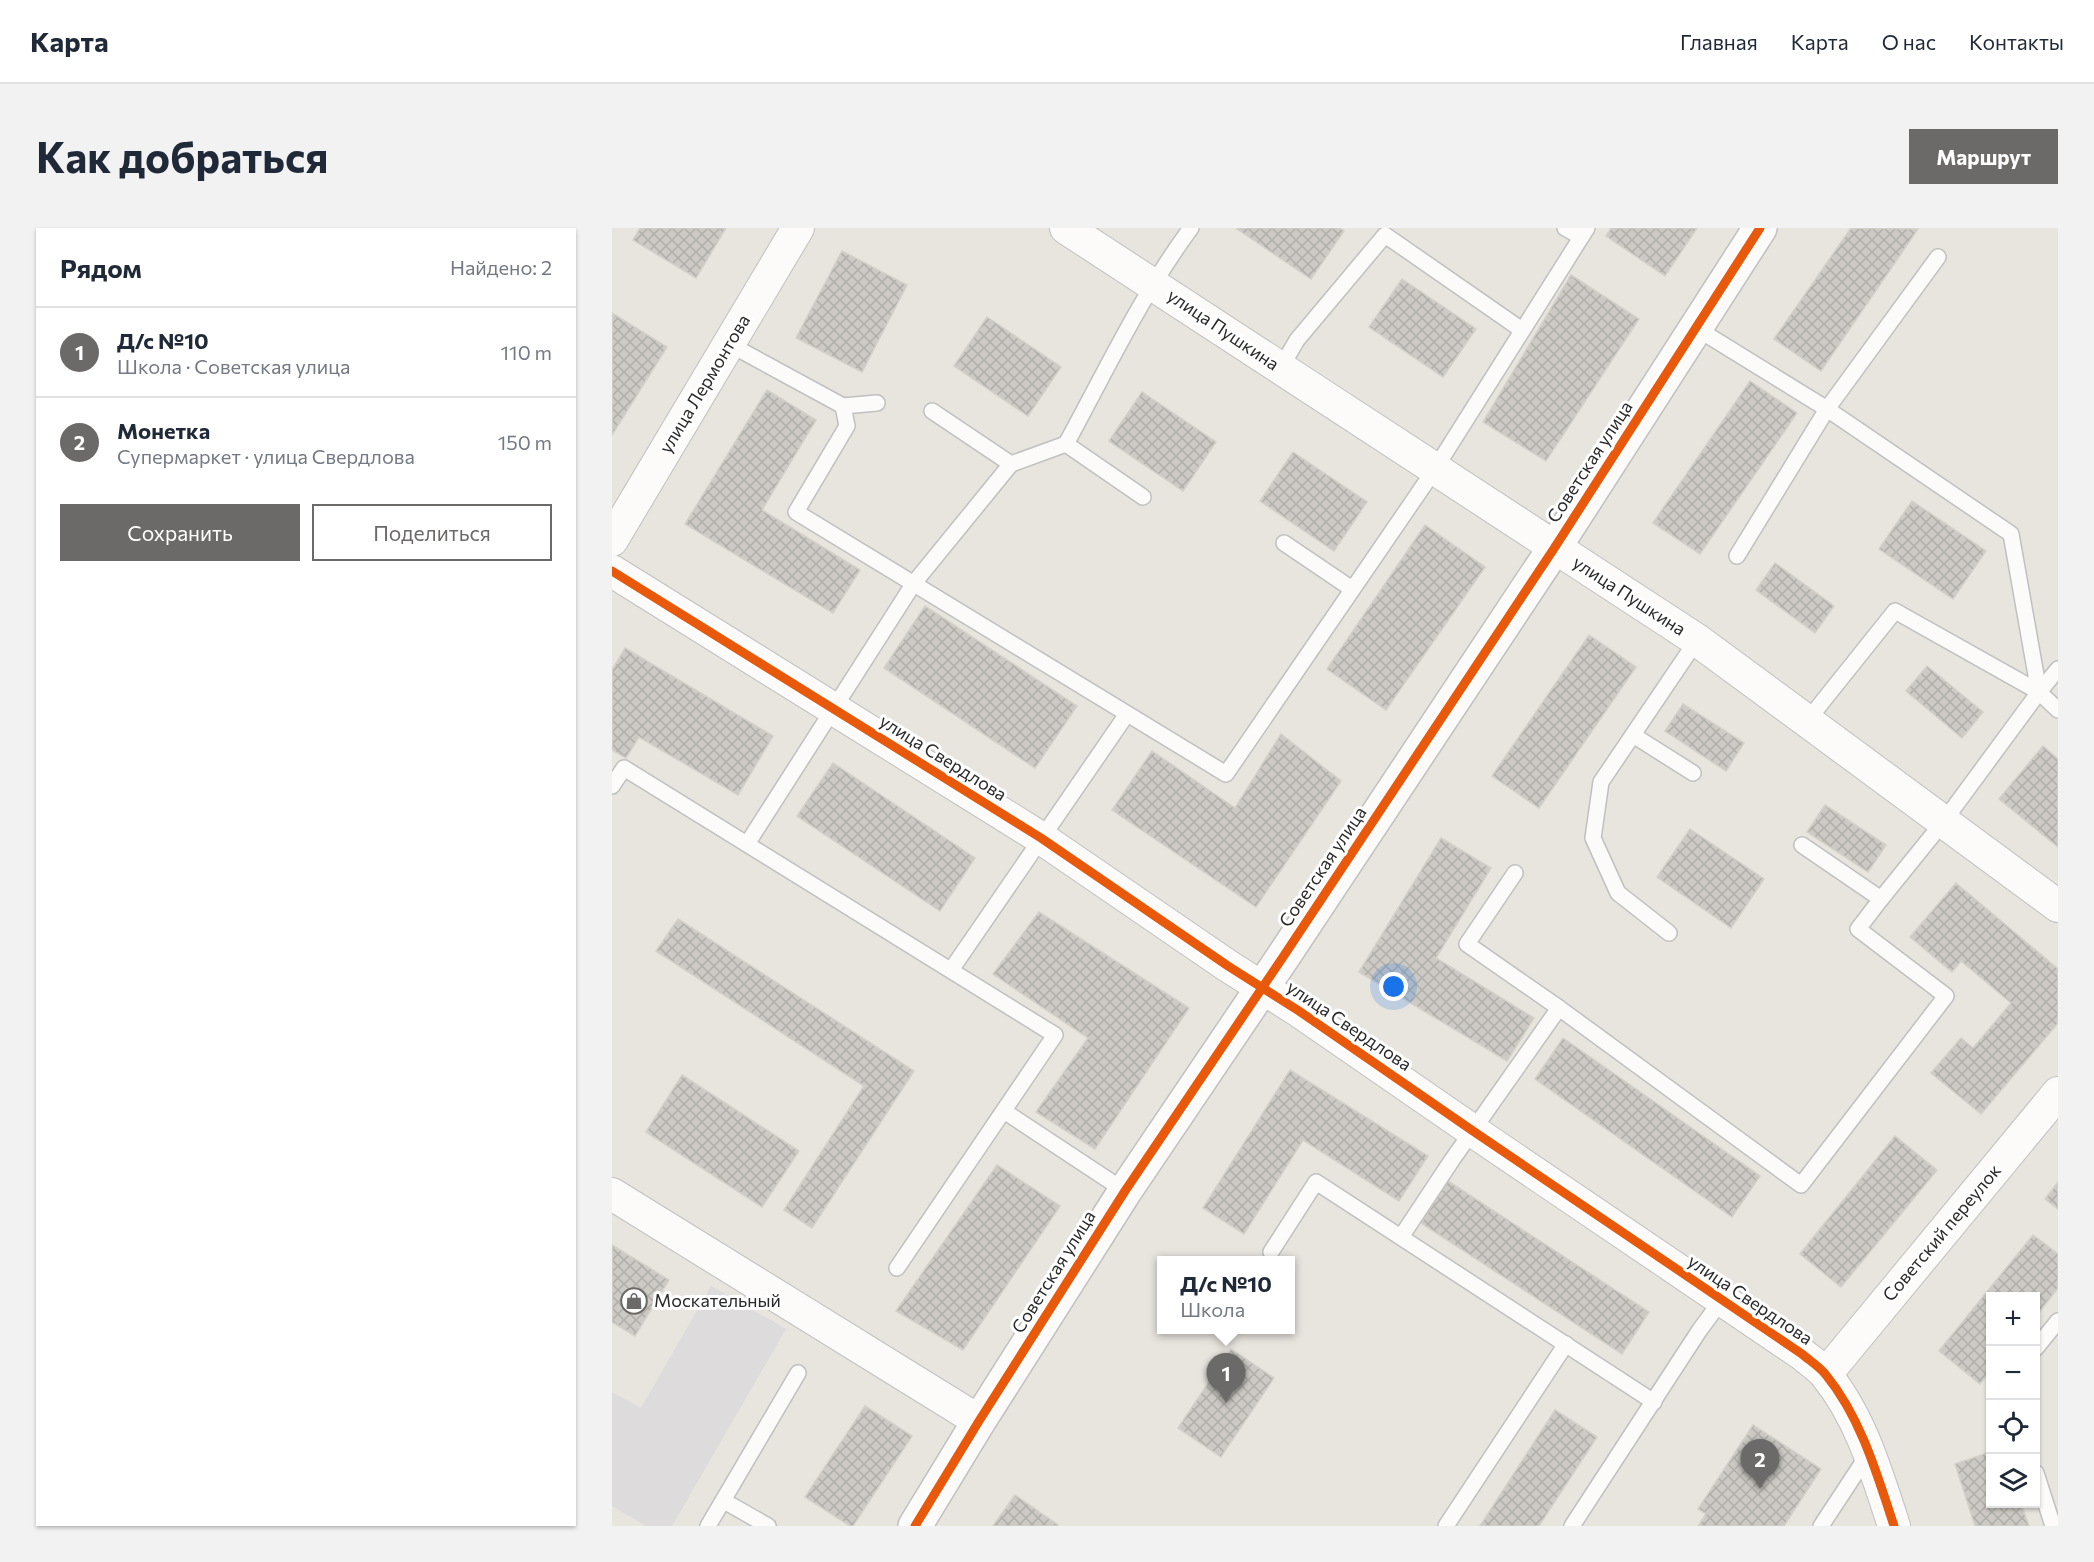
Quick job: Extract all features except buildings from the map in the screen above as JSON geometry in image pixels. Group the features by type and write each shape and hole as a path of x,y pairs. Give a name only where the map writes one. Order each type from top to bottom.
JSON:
{"street":[{"name":"улица Лермонтова","path":"612,540 798,228"},
{"name":"улица Пушкина","path":"1066,228 1697,640 2058,906"},
{"name":"Советская улица","path":"915,1526 1125,1191 1555,547 1760,228"},
{"name":"улица Свердлова","path":"612,571 1041,838 1802,1354 1826,1374 1851,1413 1869,1453 1894,1526"},
{"name":"Советский переулок","path":"1826,1374 2058,1093"},
{"path":"612,1194 979,1421"}],"lane":[{"path":"747,844 914,583 1011,464 1066,444 1170,256 1191,228"},
{"path":"843,406 847,426 796,512 1226,774 1435,470 1584,233 1565,228"},
{"path":"1280,369 1298,340 1385,230 1522,330"},
{"path":"1737,556 1827,409 1938,257"},
{"path":"1696,328 1827,409 2011,534 2039,692"},
{"path":"729,344 843,406 877,403"},
{"path":"932,411 1011,464"},
{"path":"1066,444 1143,497"},
{"path":"1284,543 1352,589"},
{"path":"1807,721 1895,611 2039,692 2058,710"},
{"path":"1669,933 1618,893 1593,838 1602,782 1697,640"},
{"path":"1515,873 1467,944 1559,1008 1801,1185 1946,996 1858,929 1944,821 2058,669"},
{"path":"951,970 1127,714"},
{"path":"1633,735 1693,773"},
{"path":"612,786 624,768 1055,1035 897,1268"},
{"path":"1802,845 1881,899"},
{"path":"1401,1237 1559,1008"},
{"path":"1004,1111 1125,1191"},
{"path":"1271,1252 1316,1182 1654,1402"},
{"path":"1572,1526 1721,1301"},
{"path":"2038,1346 2058,1321"},
{"path":"1446,1526 1566,1344"},
{"path":"708,1526 798,1373"},
{"path":"1821,1526 1869,1453"},
{"path":"2040,1485 2053,1526"},
{"path":"724,1501 768,1526"}],"shaded area":[{"path":"711,1286 786,1329 672,1526 646,1526 612,1506 612,1392 641,1408"}],"cycle path":[{"path":"915,1526 1125,1191 1555,547 1760,228"},
{"path":"612,571 1041,838 1802,1354 1824,1372 1849,1409 1867,1447 1894,1526"}],"place":[{"name":"Москательный","path":"634,1301"},
{"name":"Д/с №10","path":"1226,1403"},
{"name":"Монетка","path":"1760,1489"}]}
